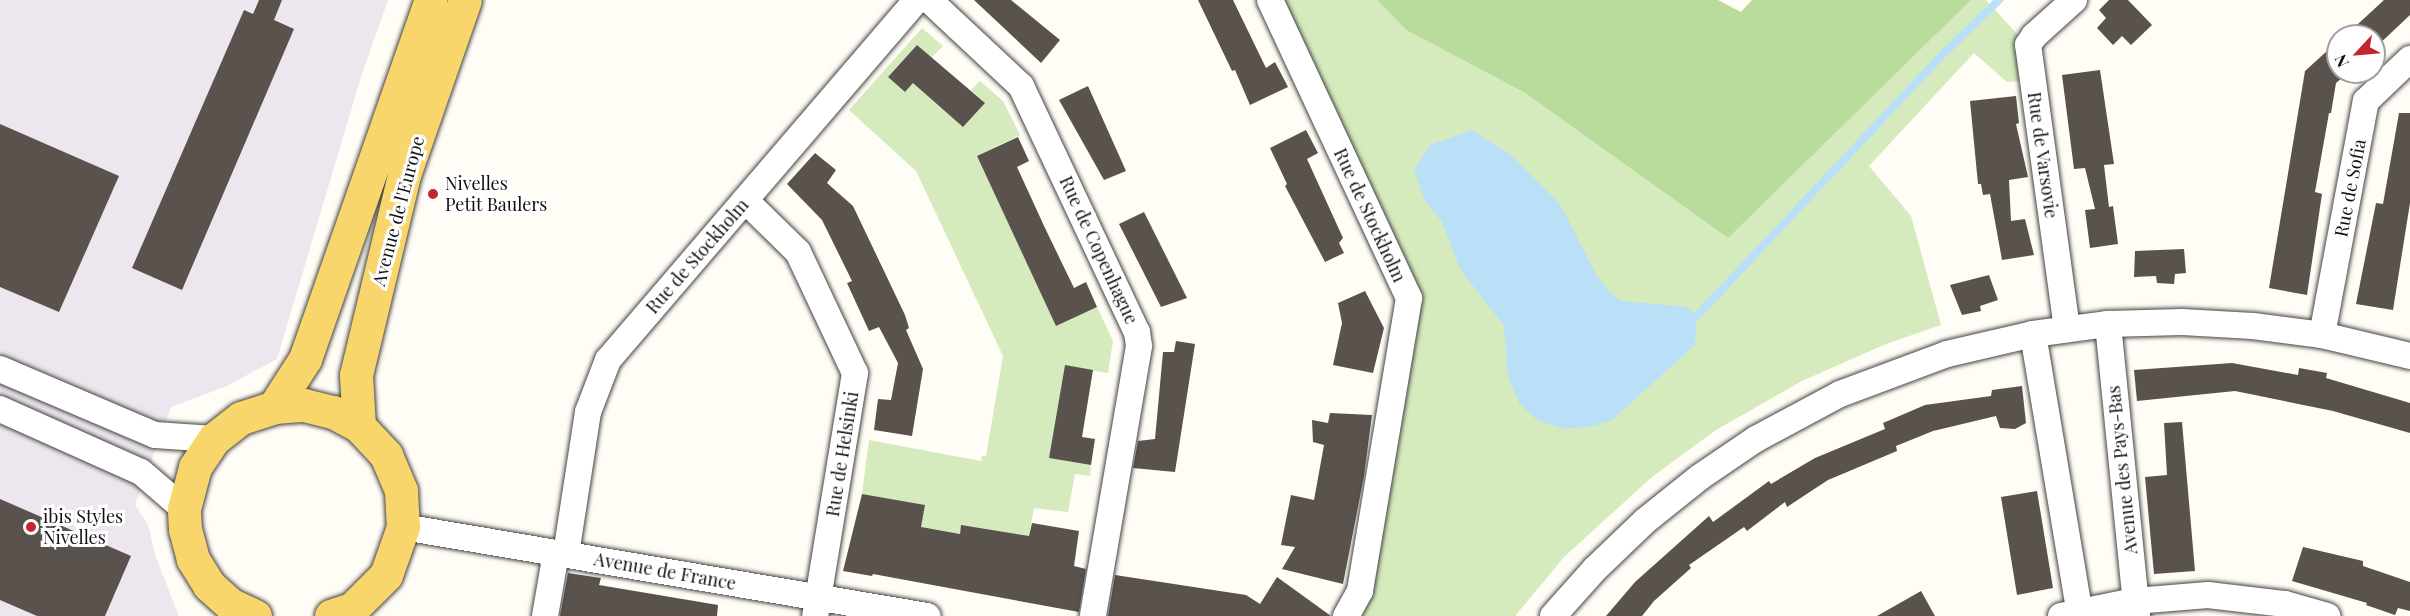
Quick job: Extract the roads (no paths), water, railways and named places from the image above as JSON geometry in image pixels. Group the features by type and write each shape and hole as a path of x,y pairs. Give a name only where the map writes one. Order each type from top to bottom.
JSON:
{"main road":[{"name":"Avenue de l'Europe","path":"274,407 305,359 431,0"},
{"name":"Avenue de l'Europe","path":"359,426 356,375 404,175 465,0"},
{"path":"238,612 209,585 193,559 185,530 184,509 195,467 214,439 241,418 274,407 303,405 333,412 359,426 386,455 401,491 403,527 386,575 352,609 331,616"}],"street":[{"name":"Rue de Stockholm","path":"545,616 561,553 588,412 608,360 917,0"},
{"name":"Rue de Copenhague","path":"930,0 1022,86 1137,332 1139,346 1093,616"},
{"name":"Rue de Stockholm","path":"1270,0 1409,298 1360,591 1346,616"},
{"name":"Rue de Varsovie","path":"2067,329 2028,45 2034,36 2074,0"},
{"name":"Rue de Sofia","path":"2322,335 2366,100 2410,59"},
{"name":"Rue de Helsinki","path":"746,200 798,252 855,373 817,607"},
{"path":"1553,616 1595,569 1645,521 1700,477 1756,439 1818,405 1881,377 1947,354 2033,334 2067,329 2108,324 2182,322 2253,326 2322,335 2410,356"},
{"name":"Avenue des Pays-Bas","path":"2108,324 2136,608"},
{"path":"2033,334 2074,615 2136,608 2208,595 2285,604 2327,616"},
{"path":"0,369 155,435 214,439"},
{"path":"0,409 141,472 184,509"},
{"name":"Avenue de France","path":"403,527 561,553 817,607 927,616"}],"water":[{"path":"1472,130 1511,155 1560,204 1596,274 1608,291 1622,301 1686,307 1697,316 1695,345 1612,420 1593,426 1565,429 1537,420 1519,403 1508,377 1504,326 1460,269 1442,222 1425,201 1414,170 1430,145"}],"waterway":[{"path":"1697,316 1941,56 1999,0"}],"place":[{"name":"Nivelles Petit Baulers","path":"433,194"},
{"name":"ibis Styles Nivelles","path":"31,527"}]}
